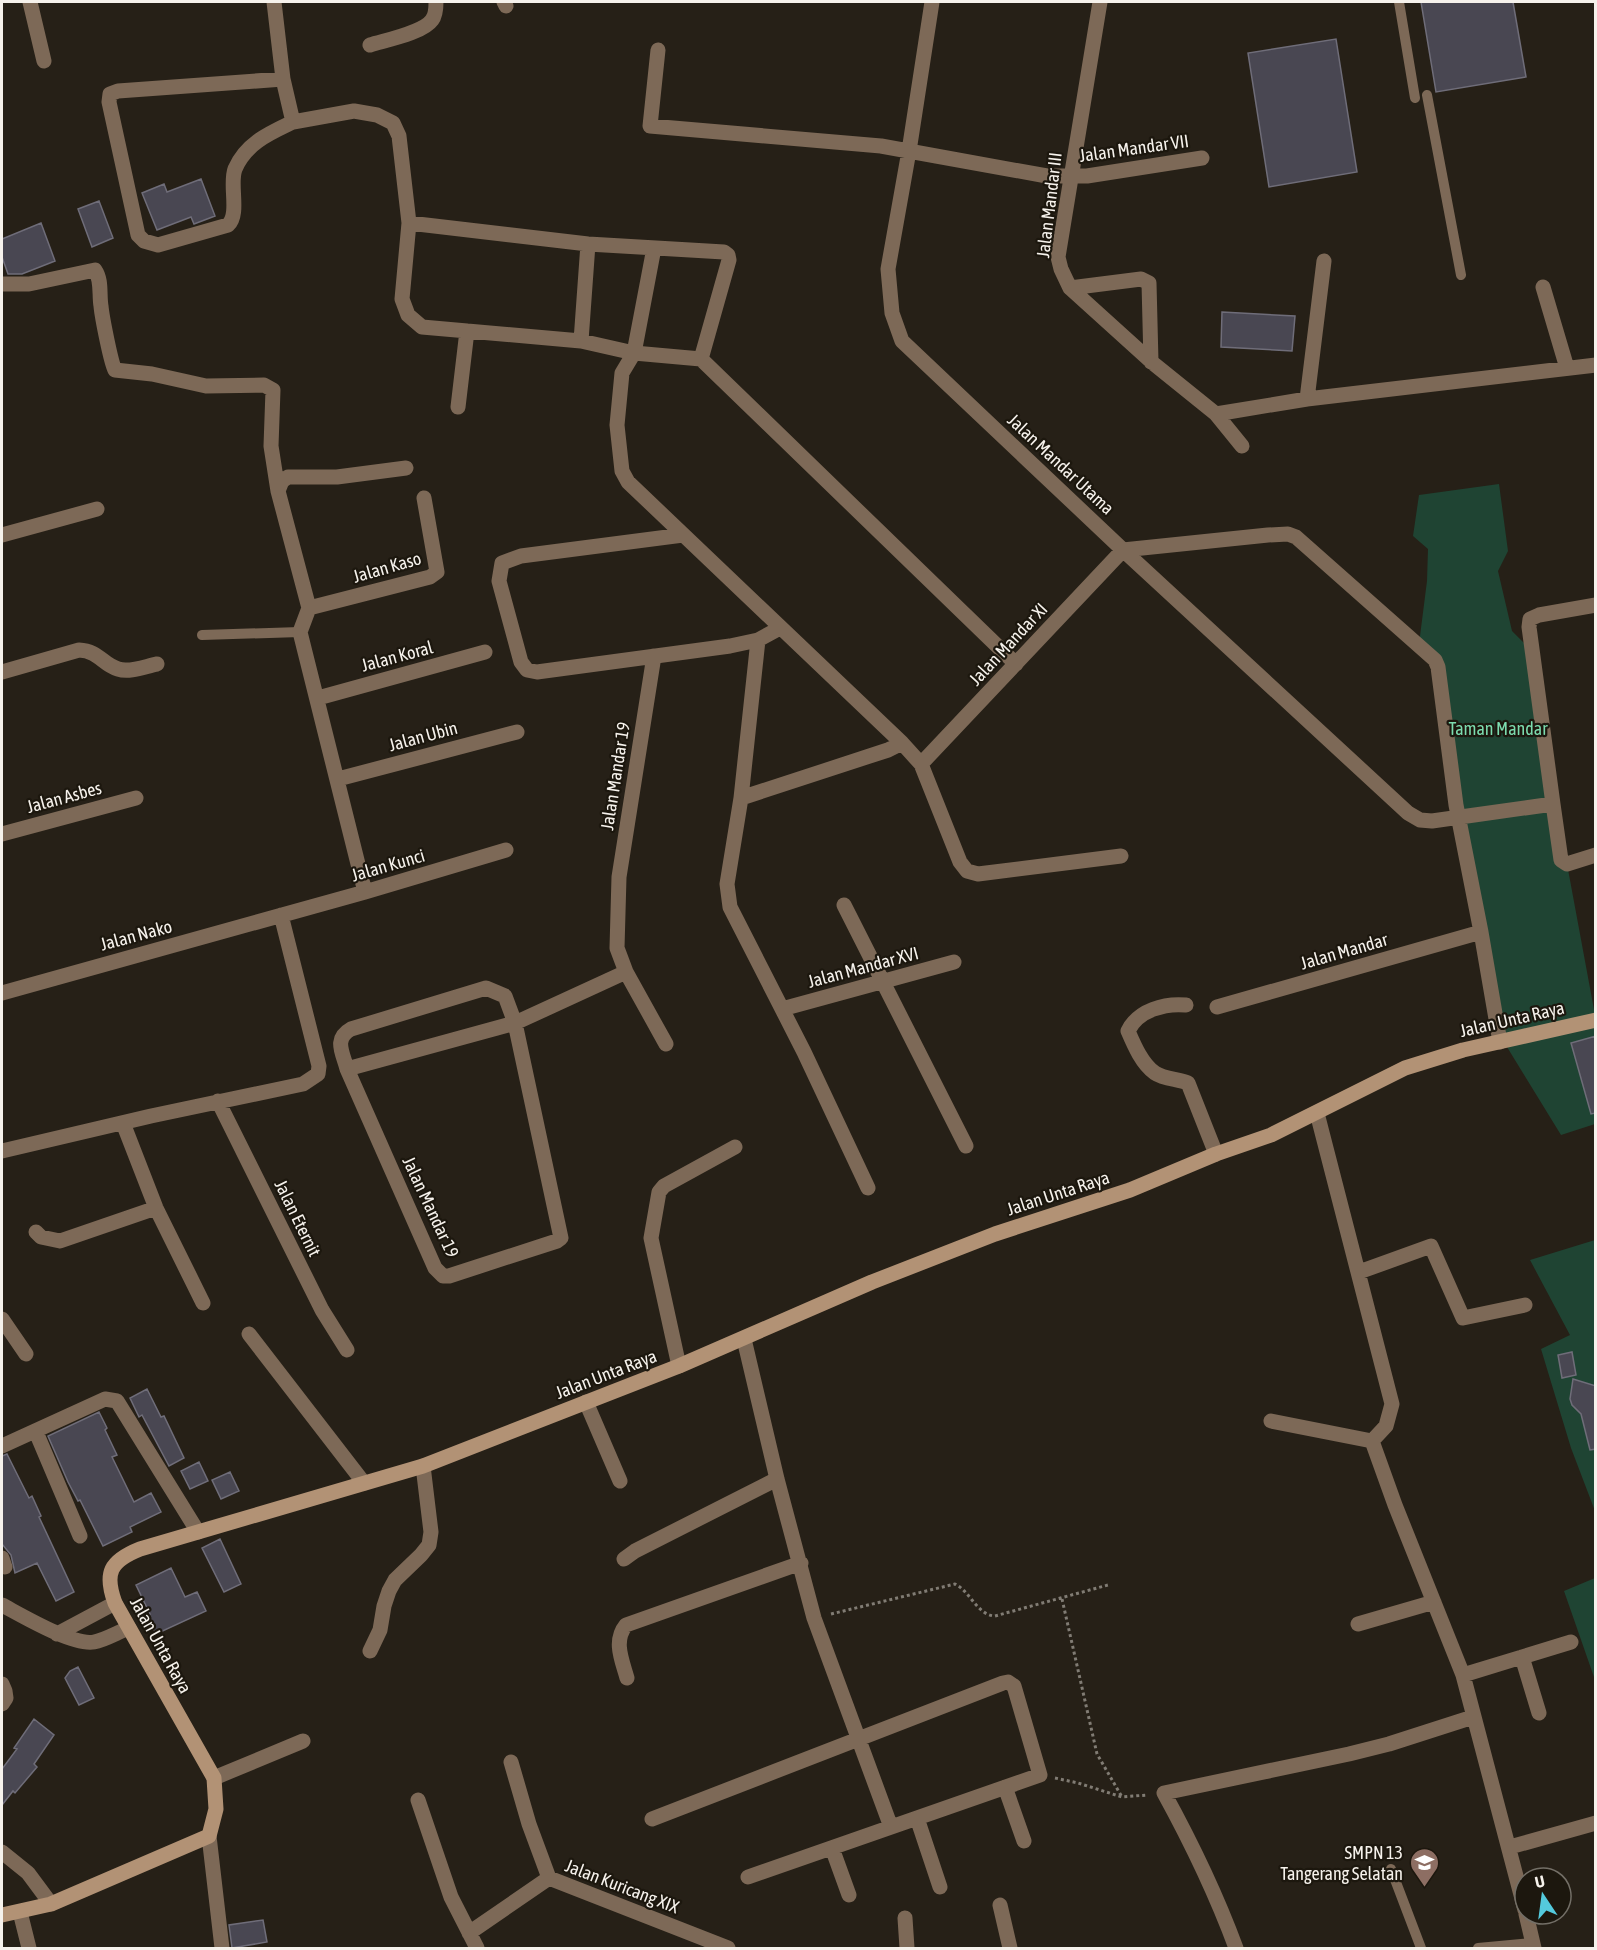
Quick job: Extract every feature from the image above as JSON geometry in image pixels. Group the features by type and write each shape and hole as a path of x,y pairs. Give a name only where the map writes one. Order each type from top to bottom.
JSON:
{"street":[{"path":"30,2 44,61"},
{"path":"274,2 283,79 293,122"},
{"path":"370,45 419,29 427,24 433,20 436,2"},
{"name":"Jalan Mandar Utama","path":"932,2 888,269 892,313 902,341 1123,550 1408,813 1420,820 1459,819 1553,804"},
{"name":"Jalan Mandar III","path":"1100,2 1059,257 1061,269 1071,288 1151,362 1216,414 1242,446"},
{"name":"Jalan Mandar VII","path":"658,50 650,126 881,146 1047,176 1087,177 1202,158"},
{"path":"283,79 118,91 110,94 138,235 144,241 158,245 228,225 233,217 234,171 246,151 263,136 293,122 354,111 377,115 393,123 399,136 409,223 402,299 408,315 422,327 581,341 634,353 701,359 1016,664"},
{"path":"409,223 588,244 724,252 728,255 729,260 701,359"},
{"path":"581,341 588,244"},
{"path":"654,248 634,353 622,373 617,425 622,471 628,482 902,743 921,764 960,862 967,871 978,874 1121,856"},
{"path":"1307,399 1324,261"},
{"path":"2,284 29,284 95,270 99,276 101,307 109,342 111,364 115,370 152,374 206,386 264,385 273,390 271,446 278,491 309,608 300,632 365,892"},
{"path":"1071,288 1141,279 1149,283 1151,362"},
{"path":"1543,287 1567,368"},
{"path":"458,407 467,331"},
{"path":"1216,414 1307,399 1596,365"},
{"path":"278,491 282,481 288,477 337,477 406,468"},
{"name":"Jalan Kaso","path":"309,608 430,577 437,572 424,498"},
{"path":"2,535 97,509"},
{"path":"1123,550 1288,534 1296,537 1437,663 1459,819 1500,1042"},
{"path":"683,535 521,556 502,563 499,581 521,662 527,670 537,672 758,640 780,628"},
{"name":"Jalan Mandar XI","path":"921,764 1123,550"},
{"path":"1596,605 1539,615 1530,619 1529,627 1561,860 1567,864 1596,855"},
{"path":"758,640 741,798 727,884 730,907 868,1188"},
{"path":"2,672 79,651 90,651 121,670 157,664"},
{"name":"Jalan Koral","path":"318,698 485,652"},
{"name":"Jalan Mandar 19","path":"654,656 619,877 617,948 626,972 666,1044"},
{"name":"Jalan Ubin","path":"338,779 517,732"},
{"path":"741,798 888,750 902,743"},
{"name":"Jalan Asbes","path":"2,834 136,798"},
{"name":"Jalan Kunci","path":"281,915 506,850"},
{"path":"844,905 966,1146"},
{"path":"2,1151 123,1122 303,1084 318,1074 319,1066 281,915"},
{"name":"Jalan Nako","path":"2,993 281,915"},
{"name":"Jalan Mandar","path":"1217,1007 1481,932"},
{"name":"Jalan Mandar XVI","path":"782,1009 954,962"},
{"path":"347,1069 515,1023 626,972"},
{"name":"Jalan Mandar 19","path":"486,988 506,996 515,1023 561,1238 449,1276 443,1276 435,1268 347,1069 340,1044 343,1033 486,988"},
{"path":"1186,1005 1169,1004 1154,1009 1132,1022 1128,1031 1134,1046 1155,1073 1178,1078 1188,1083 1216,1154"},
{"name":"Jalan Unta Raya","path":"209,1836 216,1809 213,1778 115,1603 109,1586 110,1571 117,1562 140,1548 423,1466 679,1366 882,1278 995,1234 1131,1190 1216,1154 1271,1136 1405,1068 1463,1050 1596,1020"},
{"name":"Jalan Eternit","path":"218,1101 322,1310 347,1350"},
{"path":"1317,1113 1392,1404 1386,1426 1372,1441"},
{"path":"123,1122 156,1208 203,1303"},
{"path":"679,1366 651,1238 659,1192 664,1186 735,1147"},
{"path":"36,1232 40,1237 60,1241 156,1208"},
{"path":"1359,1272 1431,1246 1463,1318 1525,1305"},
{"path":"2,1318 26,1354"},
{"path":"249,1334 364,1483"},
{"path":"744,1339 777,1479 814,1618 891,1827"},
{"path":"2,1446 105,1398 117,1401 198,1532"},
{"path":"586,1402 620,1481"},
{"path":"1271,1421 1372,1441"},
{"path":"36,1432 80,1536"},
{"path":"1372,1441 1395,1506 1463,1675 1515,1866"},
{"path":"370,1651 380,1630 384,1606 395,1580 429,1545 431,1532 423,1466"},
{"path":"624,1559 647,1544 777,1479"},
{"path":"627,1678 618,1645 621,1631 626,1625 801,1563"},
{"path":"1358,1624 1434,1602"},
{"path":"57,1634 115,1603"},
{"path":"2,1605 57,1634 92,1642 129,1628"},
{"path":"1463,1675 1571,1642"},
{"path":"1522,1657 1539,1713"},
{"path":"652,1819 1008,1682 1014,1686 1040,1775 748,1877"},
{"path":"2,1684 6,1698 2,1704"},
{"path":"1236,1948 1214,1889 1164,1793 1304,1765 1369,1749 1473,1717"},
{"path":"213,1778 303,1741"},
{"name":"Jalan Kuricang XIX","path":"511,1762 529,1824 549,1878 728,1948"},
{"path":"1005,1787 1024,1841"},
{"path":"418,1800 451,1897 477,1948"},
{"path":"917,1818 940,1887"},
{"path":"1510,1847 1596,1823"},
{"path":"2,1915 51,1904 209,1836 222,1948"},
{"path":"832,1848 849,1895"},
{"path":"2,1852 28,1873 51,1904"},
{"path":"469,1933 549,1878"},
{"path":"1000,1905 1010,1948"},
{"path":"20,1912 29,1948"},
{"path":"904,1918 907,1948"},
{"path":"1529,1926 1534,1946"}],"lane":[{"path":"1399,2 1415,98"},
{"path":"1428,95 1461,275"},
{"path":"202,635 300,632"},
{"path":"1391,1869 1421,1948"},
{"path":"1478,1948 1534,1946"}],"path":[{"path":"828,1615 955,1584 961,1587 989,1616 999,1615 1108,1585"},
{"path":"1062,1599 1097,1754 1122,1797"},
{"path":"1040,1775 1078,1783 1122,1797 1164,1793"}],"green space":[{"name":"Taman Mandar","path":"1499,484 1508,551 1498,571 1512,631 1534,653 1557,807 1465,819 1442,664 1419,644 1427,581 1428,549 1413,536 1419,495"},
{"path":"1557,810 1595,1015 1505,1045 1466,821"},
{"path":"1595,1023 1595,1124 1561,1135 1507,1047"},
{"path":"1595,1240 1595,1511 1571,1448 1541,1349 1570,1335 1530,1260"},
{"path":"1595,1578 1595,1680 1564,1591"}],"building":[{"path":"1421,2 1513,2 1526,77 1436,92"},
{"path":"1336,39 1357,172 1269,187 1248,53"},
{"path":"201,179 215,216 194,224 191,217 157,230 142,193 164,184 167,192"},
{"path":"99,201 113,238 92,247 78,209"},
{"path":"41,223 55,261 22,274 8,274 2,257 2,239"},
{"path":"1222,312 1295,316 1292,351 1221,347"},
{"path":"1596,1036 1596,1113 1591,1114 1571,1043"},
{"path":"1572,1352 1576,1375 1562,1378 1558,1355"},
{"path":"1573,1379 1596,1386 1596,1449 1590,1450 1581,1414 1572,1405 1570,1399"},
{"path":"147,1389 161,1417 164,1416 184,1458 169,1466 142,1415 139,1417 130,1398"},
{"path":"99,1412 117,1455 112,1457 134,1502 151,1493 161,1512 130,1527 132,1532 103,1546 80,1500 78,1501 68,1482 48,1436"},
{"path":"7,1454 29,1498 32,1496 41,1516 39,1517 74,1592 56,1601 37,1563 15,1573 11,1555 2,1544 2,1456"},
{"path":"199,1462 208,1481 190,1489 181,1471"},
{"path":"230,1472 239,1491 221,1499 212,1480"},
{"path":"220,1539 241,1584 224,1592 202,1548"},
{"path":"171,1568 185,1597 197,1592 206,1611 156,1634 147,1615 150,1614 136,1585"},
{"path":"78,1667 94,1698 79,1705 65,1678 70,1671"},
{"path":"34,1719 54,1735 34,1764 37,1767 2,1805 2,1769 17,1749 14,1748"},
{"path":"263,1920 267,1942 232,1948 229,1925"}],"place":[{"name":"SMPN 13 Tangerang Selatan","path":"1424,1888"}]}
